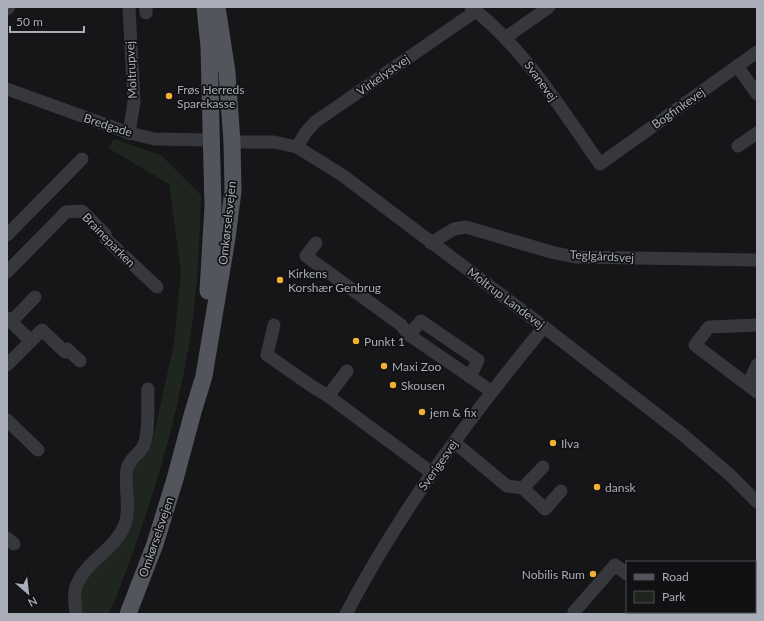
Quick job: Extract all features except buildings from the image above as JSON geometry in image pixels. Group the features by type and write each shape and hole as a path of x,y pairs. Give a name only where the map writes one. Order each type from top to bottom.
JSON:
{"main road":[{"name":"Omkørselsvejen","path":"128,614 155,544 175,479 192,412 204,376 225,245 232,191 232,142 227,72 217,7"},
{"name":"Omkørselsvejen","path":"192,412 208,289 213,209 209,48 206,15"},
{"path":"206,15 216,58 222,119 226,132 232,142"},
{"path":"212,140 232,142"},
{"path":"212,140 221,153 224,163 223,223 225,245"}],"street":[{"name":"Moltrupvej","path":"129,7 134,102 129,133"},
{"path":"505,38 549,7"},
{"name":"Svanevej","path":"474,9 523,56 600,164"},
{"name":"Virkelystvej","path":"297,147 306,132 315,122 474,9"},
{"name":"Bogfinkevej","path":"600,164 757,52"},
{"path":"738,66 757,94"},
{"name":"Bredgade","path":"7,89 129,133 155,139 212,140"},
{"path":"738,146 757,133"},
{"name":"Moltrup Landevej","path":"232,142 274,142 297,147 342,175 544,327 682,434 730,475 757,502"},
{"path":"7,235 82,159"},
{"name":"Braineparken","path":"7,272 66,212 82,211 105,234 106,239 157,287"},
{"name":"Teglgårdsvej","path":"431,243 454,228 466,227 551,252 575,257 757,260"},
{"path":"316,243 306,256 401,325 409,335 492,391"},
{"path":"31,341 9,320 35,297"},
{"path":"409,335 421,321 478,360 470,377"},
{"path":"274,325 267,355 328,396 432,473"},
{"path":"757,325 709,327 695,345 753,388 757,365"},
{"name":"Sverigesvej","path":"346,614 380,554 432,473 492,391 544,327"},
{"path":"7,365 42,330 65,352 67,349 80,361"},
{"path":"328,396 347,371"},
{"path":"76,614 75,595 77,584 83,573 119,536 125,524 127,514 127,469 131,461 143,447 147,435 148,389"},
{"path":"7,420 38,450"},
{"path":"454,442 507,486 523,488 545,509 561,491"},
{"path":"523,488 543,467"},
{"path":"574,612 615,565 626,573"}],"green space":[{"path":"114,139 161,155 201,195 197,272 189,346 178,402 164,457 138,538 121,586 109,614 80,614 79,594 86,578 131,517 134,467 152,444 174,343 181,271 169,184 108,148"}],"place":[{"name":"Frøs Herreds Sparekasse","path":"169,96"},
{"name":"Kirkens Korshær Genbrug","path":"280,280"},
{"name":"Punkt 1","path":"356,341"},
{"name":"Maxi Zoo","path":"384,366"},
{"name":"Skousen","path":"393,385"},
{"name":"jem & fix","path":"422,412"},
{"name":"Ilva","path":"553,443"},
{"name":"dansk","path":"597,487"},
{"name":"Nobilis Rum","path":"593,574"}]}
